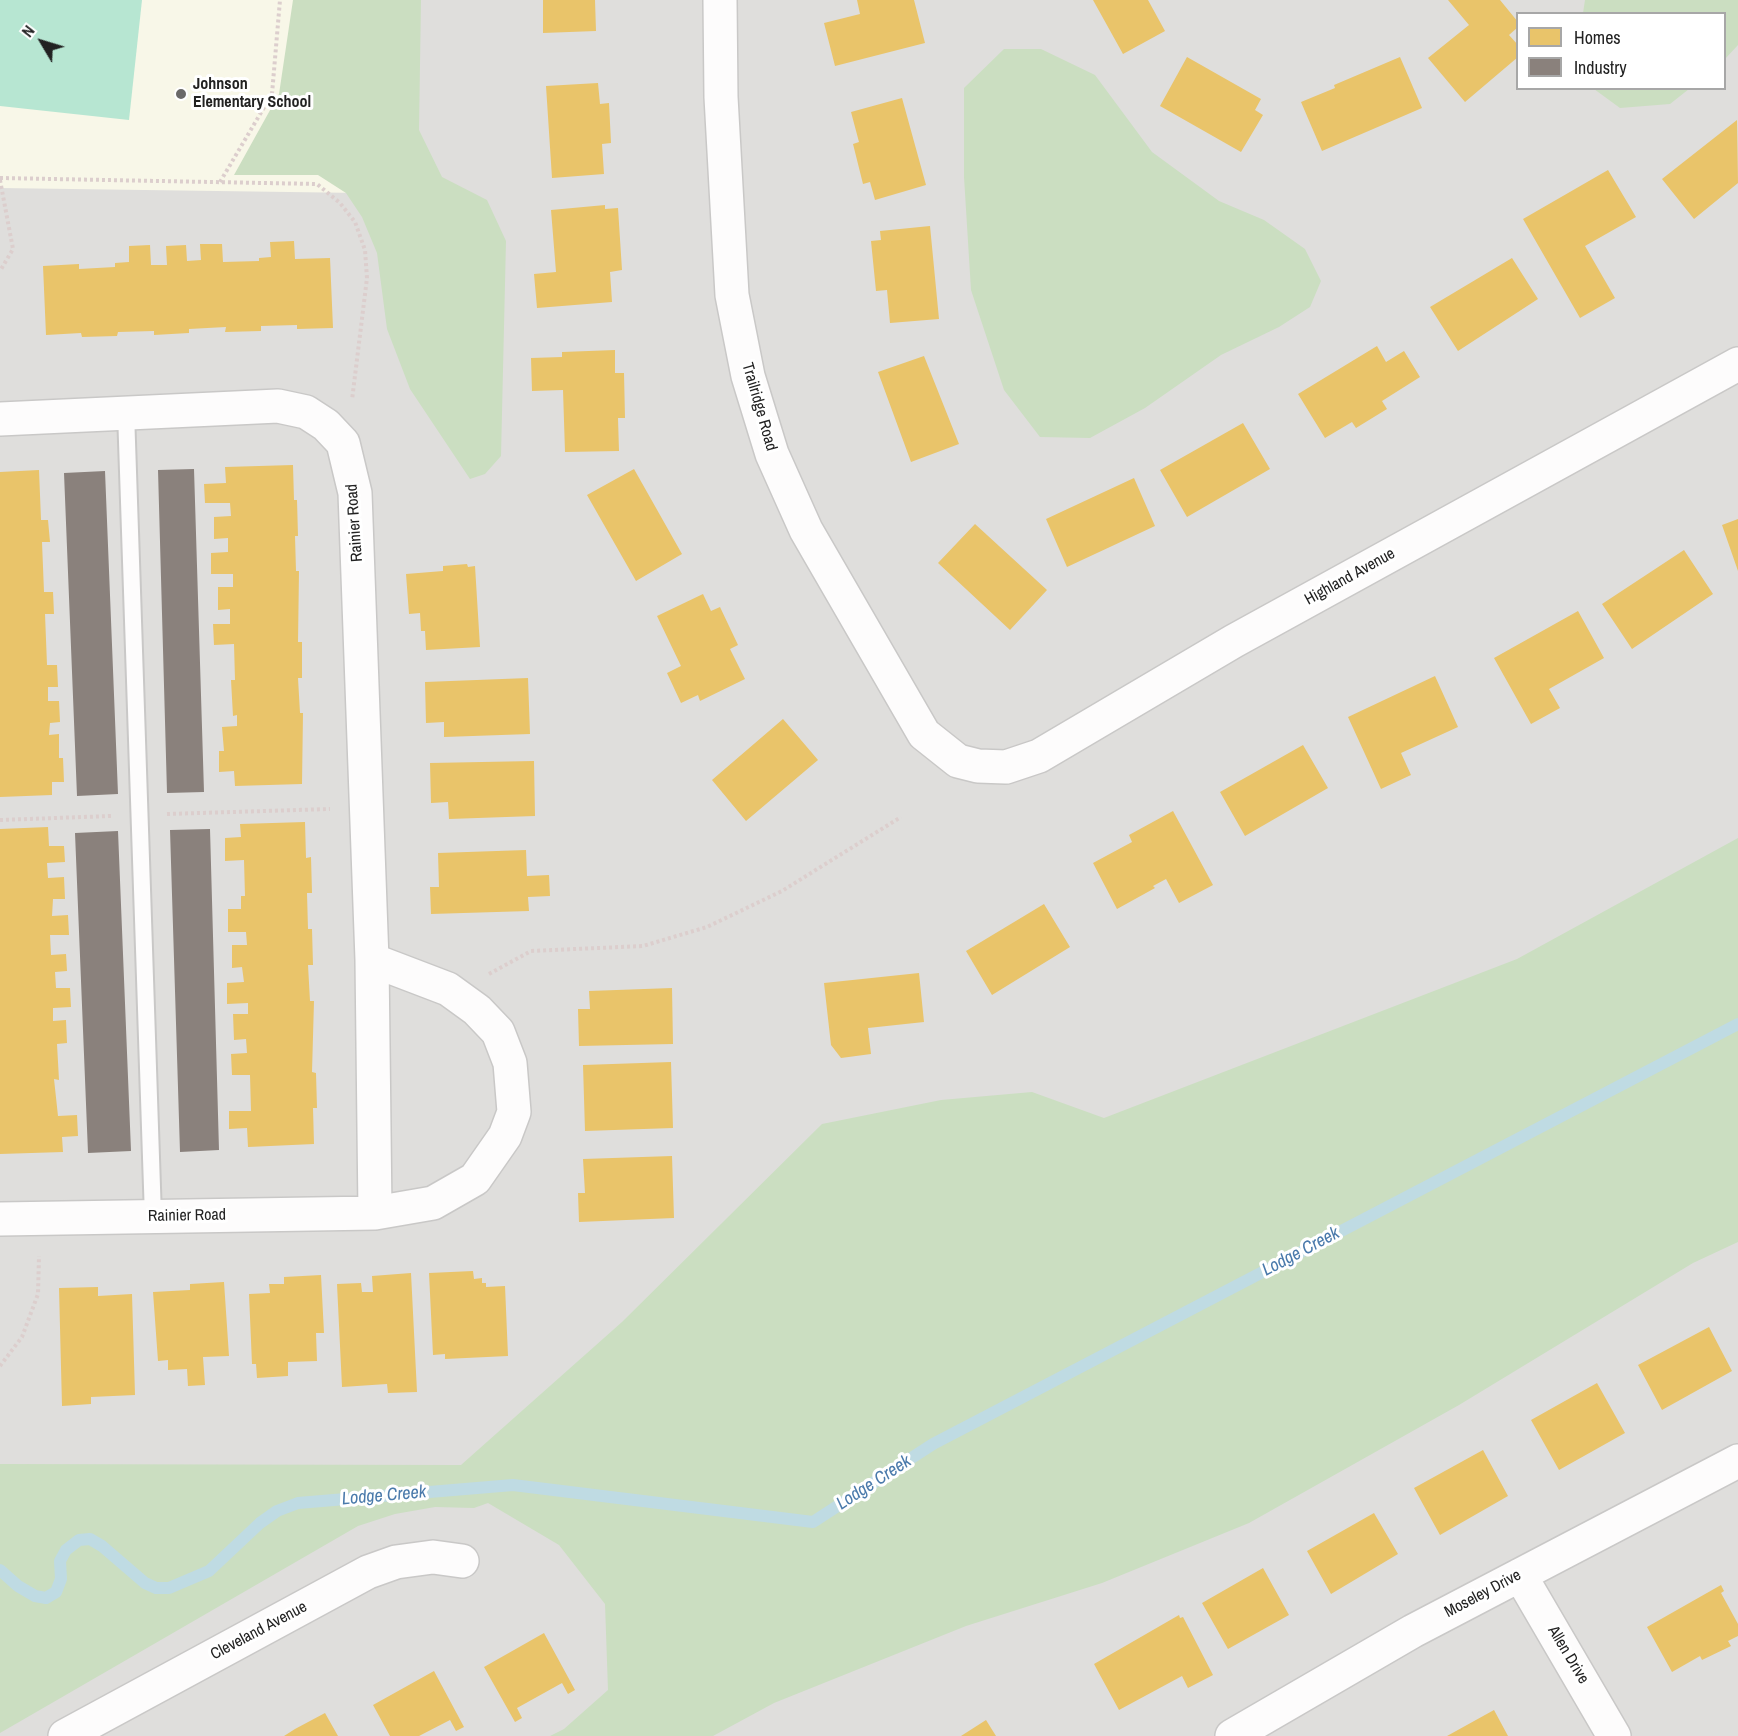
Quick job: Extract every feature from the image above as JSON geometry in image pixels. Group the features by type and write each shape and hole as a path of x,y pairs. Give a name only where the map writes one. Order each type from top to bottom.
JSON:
{"street":[{"name":"Trailridge Road","path":"720,0 721,97 732,295 748,376 772,454 806,530 924,734 958,761"},
{"name":"Highland Avenue","path":"958,761 978,766 1006,767 1039,756 1234,641 1738,364"},
{"name":"Rainier Road","path":"0,419 278,406 306,412 326,425 343,443 355,493 372,960 375,1213"},
{"name":"Rainier Road","path":"0,1219 375,1213 433,1203 475,1179 505,1136 514,1112 510,1063 498,1032 477,1010 448,989 372,960"},
{"name":"Moseley Drive","path":"1232,1736 1413,1631 1738,1461"},
{"name":"Cleveland Avenue","path":"65,1736 368,1572 396,1562 433,1557 462,1561"},
{"name":"Allen Drive","path":"1520,1575 1586,1684 1614,1736"}],"lane":[{"path":"126,412 153,1217"}],"path":[{"path":"220,182 272,94 280,0"},
{"path":"0,271 13,249 0,179 317,184 340,203 355,222 365,250 367,278 351,404"},
{"path":"0,819 367,808"},
{"path":"488,974 531,951 643,946 677,938 707,927 782,891 901,817"},
{"path":"0,1366 22,1336 38,1294 39,1253"}],"shaded area":[{"path":"0,0 1738,0 1738,1736 0,1736"},
{"name":"Johnson Elementary School","path":"0,0 363,0 361,193 0,188"}],"green space":[{"path":"0,0 142,0 129,120 0,106"},
{"path":"293,0 421,0 419,130 442,177 487,200 506,241 501,456 485,474 470,479 410,389 387,329 377,253 362,217 346,193 318,175 234,175 279,94"},
{"path":"1585,0 1738,0 1738,45 1726,58 1726,12 1583,12"},
{"path":"1004,49 1041,49 1095,75 1152,152 1219,201 1264,220 1305,249 1321,281 1310,307 1279,327 1221,355 1145,408 1090,438 1040,437 1004,390 971,290 964,177 964,88"},
{"path":"1595,90 1688,90 1670,104 1620,108"},
{"path":"1738,838 1738,1242 1693,1263 1459,1405 1249,1523 1102,1583 966,1626 774,1703 713,1736 550,1736 564,1729 608,1690 605,1604 559,1545 488,1503 474,1508 435,1507 395,1514 358,1526 0,1733 0,1464 461,1465 622,1322 822,1124 941,1100 1032,1092 1104,1118 1517,959"}],"building: Homes":[{"path":"543,0 595,0 596,31 543,33"},
{"path":"857,0 914,0 925,43 835,66 824,23 860,14"},
{"path":"1093,0 1148,0 1165,31 1123,54"},
{"path":"1448,0 1500,0 1516,20 1516,29 1509,35 1516,43 1516,59 1465,102 1428,58 1469,25"},
{"path":"1187,57 1261,99 1255,110 1263,115 1241,152 1160,106"},
{"path":"1400,57 1422,108 1322,151 1301,102 1335,88 1334,85"},
{"path":"598,83 600,104 609,103 611,143 602,144 604,174 552,178 546,86"},
{"path":"902,98 926,185 875,200 870,182 863,184 853,144 859,142 851,112"},
{"path":"1737,120 1738,183 1694,219 1662,179"},
{"path":"1608,170 1636,217 1585,246 1615,298 1580,318 1523,219"},
{"path":"605,205 605,209 618,208 622,270 610,272 612,302 537,308 534,274 556,272 551,210"},
{"path":"930,226 939,319 890,323 887,290 876,291 871,241 881,240 880,231"},
{"path":"294,241 295,259 330,258 333,328 297,329 297,325 261,326 261,331 225,332 226,327 189,329 189,333 154,335 154,331 118,332 117,336 82,337 81,333 46,335 43,266 79,264 79,269 115,267 115,263 129,262 129,246 150,245 151,265 167,265 166,246 186,245 187,261 201,260 200,244 222,244 223,262 259,261 259,258 271,257 270,242"},
{"path":"1512,258 1538,299 1458,351 1430,307"},
{"path":"1377,346 1386,362 1404,351 1420,377 1382,401 1387,409 1356,428 1352,422 1325,438 1298,394"},
{"path":"615,350 615,373 624,373 625,418 618,418 619,451 565,452 563,390 532,391 531,358 562,357 562,352"},
{"path":"924,356 959,444 911,462 878,372"},
{"path":"1243,423 1270,469 1187,517 1160,470"},
{"path":"293,465 294,500 297,500 298,536 295,536 296,571 299,571 298,642 302,642 302,678 298,678 300,713 303,713 302,784 235,786 234,771 219,772 219,751 224,751 222,727 237,726 237,715 233,716 231,680 235,680 234,644 214,645 213,624 230,624 230,609 218,610 218,587 233,587 233,574 211,574 211,553 228,552 228,538 214,539 214,517 231,516 230,503 205,503 204,484 226,483 225,467"},
{"path":"634,469 682,554 636,581 587,495"},
{"path":"39,470 41,520 48,520 50,542 42,542 44,592 53,592 54,614 45,614 47,665 57,665 58,687 48,687 48,701 59,701 60,722 50,723 49,735 59,734 59,758 63,758 64,782 52,782 52,795 0,797 0,472"},
{"path":"1134,478 1155,526 1067,567 1046,519"},
{"path":"1738,519 1738,571 1722,525"},
{"path":"975,524 1047,590 1010,630 938,563"},
{"path":"1684,550 1713,594 1632,649 1602,604"},
{"path":"467,564 468,567 475,566 480,647 426,650 425,631 421,631 420,613 409,614 406,574 443,571 443,566"},
{"path":"703,594 711,611 720,607 738,645 730,649 745,679 700,701 698,695 681,703 667,673 681,666 657,616"},
{"path":"1578,611 1604,658 1549,689 1560,708 1531,724 1494,658"},
{"path":"1435,676 1458,727 1401,753 1411,775 1381,789 1348,717"},
{"path":"528,678 530,734 444,737 444,722 426,723 425,682"},
{"path":"783,719 818,760 746,821 712,780"},
{"path":"1303,745 1328,788 1245,836 1220,792"},
{"path":"534,761 535,816 449,819 448,802 431,803 430,763"},
{"path":"1173,811 1213,885 1179,903 1166,879 1153,886 1155,888 1117,909 1093,863 1132,842 1129,835"},
{"path":"305,822 306,858 311,857 312,893 307,893 308,929 312,929 313,965 308,965 310,1001 314,1001 312,1072 316,1073 317,1108 313,1108 314,1144 248,1147 247,1128 229,1129 229,1111 251,1111 250,1075 232,1075 231,1054 247,1053 246,1039 234,1040 233,1014 248,1014 248,1003 227,1004 227,983 244,982 242,967 232,968 232,945 247,945 246,932 228,932 228,909 241,909 241,896 245,896 244,860 225,861 225,838 241,837 240,824"},
{"path":"48,827 49,846 64,846 65,862 47,863 48,878 64,877 65,899 53,899 52,916 68,915 69,935 50,935 51,955 66,954 67,971 55,972 56,988 70,988 71,1007 53,1008 53,1021 66,1020 67,1043 57,1044 59,1080 54,1079 58,1116 77,1115 78,1136 62,1137 63,1152 0,1154 0,829"},
{"path":"526,850 527,876 549,875 550,896 528,897 529,911 431,914 430,887 439,887 438,853"},
{"path":"1044,904 1070,947 992,995 966,951"},
{"path":"919,973 924,1022 868,1028 871,1054 841,1058 831,1045 824,983"},
{"path":"672,988 673,1044 579,1046 578,1009 590,1009 589,991"},
{"path":"671,1062 673,1128 585,1131 583,1065"},
{"path":"672,1156 674,1218 579,1222 578,1193 585,1193 583,1159"},
{"path":"473,1271 474,1279 482,1278 482,1283 486,1283 486,1287 505,1286 508,1356 445,1359 445,1354 433,1355 429,1273"},
{"path":"411,1273 417,1392 388,1393 387,1384 342,1387 337,1284 361,1283 362,1292 373,1292 372,1276"},
{"path":"321,1275 324,1333 316,1333 317,1361 288,1362 288,1376 257,1378 256,1364 252,1364 249,1294 270,1293 269,1284 284,1284 284,1277"},
{"path":"224,1282 229,1356 203,1357 205,1385 188,1386 187,1369 168,1370 168,1360 158,1361 153,1292 190,1290 190,1284"},
{"path":"98,1287 98,1296 132,1294 135,1395 91,1397 91,1404 62,1406 59,1288"},
{"path":"1709,1327 1732,1371 1662,1410 1638,1365"},
{"path":"1597,1383 1625,1433 1559,1470 1531,1420"},
{"path":"1483,1450 1508,1496 1440,1535 1414,1488"},
{"path":"1374,1513 1398,1554 1331,1594 1307,1551"},
{"path":"1263,1568 1289,1615 1228,1649 1202,1603"},
{"path":"1721,1585 1724,1591 1721,1593 1738,1624 1738,1636 1728,1641 1731,1646 1702,1660 1700,1656 1672,1672 1647,1627"},
{"path":"1179,1615 1180,1618 1183,1617 1213,1675 1188,1688 1182,1676 1119,1710 1094,1664"},
{"path":"544,1633 575,1690 568,1694 562,1683 517,1708 522,1718 515,1722 484,1667"},
{"path":"434,1671 464,1727 456,1731 450,1720 419,1736 390,1736 373,1705"},
{"path":"1494,1710 1508,1736 1447,1736"},
{"path":"325,1713 338,1736 284,1736 295,1729"},
{"path":"986,1720 996,1736 961,1736"}],"building: Industry":[{"path":"194,469 204,792 167,793 158,470"},
{"path":"105,471 118,794 77,796 64,473"},
{"path":"210,829 219,1150 180,1152 170,830"},
{"path":"118,831 131,1151 88,1153 75,833"}],"waterway":[{"name":"Lodge Creek","path":"0,1570 18,1586 35,1596 46,1598 56,1592 61,1579 60,1561 66,1550 79,1540 90,1539 102,1546 145,1583 156,1588 169,1588 209,1571 260,1523 277,1511 298,1503 513,1485 813,1522 933,1444 1738,1024"}],"place":[{"name":"Johnson Elementary School","path":"181,94"}]}
